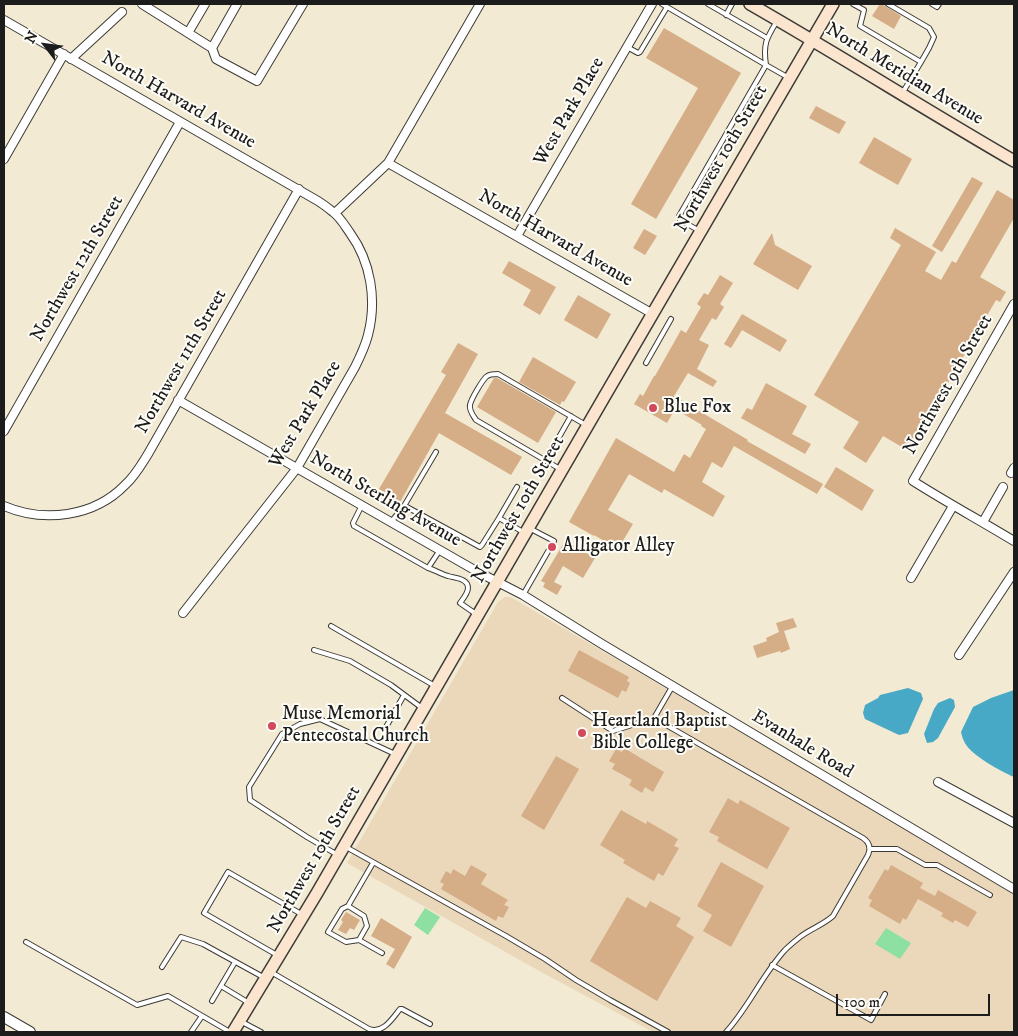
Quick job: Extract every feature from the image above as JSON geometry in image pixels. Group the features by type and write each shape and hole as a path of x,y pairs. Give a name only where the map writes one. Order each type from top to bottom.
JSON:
{"main road":[{"name":"North Meridian Avenue","path":"750,4 1014,162"},
{"name":"Northwest 10th Street","path":"231,1032 251,1003 304,915 833,4"}],"street":[{"path":"142,4 212,48 216,59 258,81 303,4"},
{"path":"188,33 205,4"},
{"path":"212,48 238,4"},
{"path":"335,213 388,163 480,4"},
{"name":"West Park Place","path":"517,236 652,4"},
{"path":"71,59 122,12"},
{"name":"North Harvard Avenue","path":"4,20 299,190 335,213"},
{"path":"4,159 64,54"},
{"name":"Northwest 12th Street","path":"4,432 180,122"},
{"name":"North Harvard Avenue","path":"388,163 653,314"},
{"name":"Northwest 11th Street","path":"4,506 23,513 50,516 60,515 84,510 98,504 111,497 125,485 148,454 299,190"},
{"name":"West Park Place","path":"183,613 297,468 359,359 368,335 371,319 372,302 369,272 364,256 356,241 335,213"},
{"name":"Northwest 9th Street","path":"953,506 913,481 1014,304"},
{"name":"North Sterling Avenue","path":"178,400 497,582"},
{"path":"983,522 1003,488"},
{"path":"911,578 953,506 1014,541"},
{"path":"959,655 1014,572"},
{"name":"Evanhale Road","path":"497,582 523,595 672,687 1014,889"},
{"path":"938,782 1014,823"},
{"path":"4,1017 30,1032"}],"lane":[{"path":"662,4 790,79"},
{"path":"708,4 766,38"},
{"path":"726,14 732,4"},
{"path":"853,4 864,10"},
{"path":"868,4 864,10 860,26 921,62"},
{"path":"888,4 929,28 934,36 902,94"},
{"path":"932,4 937,7 939,4"},
{"path":"626,47 638,53 640,52 667,7"},
{"path":"700,232 680,220 679,216 766,66 764,52 766,38 778,20"},
{"path":"646,363 671,319"},
{"path":"562,470 476,420 471,412 472,400 486,377 491,374 498,374 588,426"},
{"path":"546,460 571,416"},
{"path":"391,522 404,506 436,452"},
{"path":"404,506 480,547 516,487"},
{"path":"362,505 353,525 428,568 449,577 459,578 466,583 468,590 460,603 478,615"},
{"path":"499,518 554,541 523,595"},
{"path":"428,568 440,550"},
{"path":"331,626 436,687"},
{"path":"314,650 350,661 391,685 424,709"},
{"path":"562,698 613,731 654,718 672,687"},
{"path":"386,727 404,695"},
{"path":"654,718 863,838 868,843 870,849 833,916 800,936 787,948 772,965 736,1021 726,1032"},
{"path":"397,755 320,719 300,724 282,734 249,787 250,800 308,837 373,863 506,936 566,974 668,1032"},
{"path":"870,849 897,850 925,865 937,864 990,895"},
{"path":"373,863 348,906 342,909 328,932 346,942 359,940 382,953"},
{"path":"279,956 204,913 228,872 304,915"},
{"path":"348,906 364,916 367,926 359,940"},
{"path":"162,968 181,937 203,944 235,962 268,975 369,1029 375,1031 382,1028 390,1022 400,1009 430,1024"},
{"path":"26,942 137,1004 168,996 231,1032"},
{"path":"212,1001 235,962"},
{"path":"772,965 871,1020 885,994"},
{"path":"221,986 251,1003"},
{"path":"191,1032 202,1016"},
{"path":"240,1020 261,1032"}],"shaded area":[{"name":"Heartland Baptist Bible College","path":"505,597 514,599 1014,893 1014,1032 653,1032 543,973 347,863 498,602"}],"green space":[{"path":"425,908 440,917 428,935 414,925"},
{"path":"886,928 911,943 900,959 875,944"}],"water":[{"path":"908,688 921,693 923,699 908,733 899,735 865,719 863,713 865,705 880,695"},
{"path":"1014,690 1014,777 980,758 968,748 961,732 973,707"},
{"path":"950,698 954,700 955,707 938,738 933,742 927,743 924,734 934,709 938,703"}],"building":[{"path":"880,4 901,16 894,29 872,16"},
{"path":"664,28 741,73 656,219 631,204 698,88 646,58"},
{"path":"816,106 846,122 839,134 809,118"},
{"path":"874,137 912,159 898,185 859,163"},
{"path":"972,177 983,183 942,252 932,246"},
{"path":"997,190 1014,200 1014,218 980,277 1006,292 1000,302 996,300 909,451 883,436 866,463 843,448 859,422 814,395 901,245 890,238 895,228 936,252 925,271 941,280 952,261 956,263"},
{"path":"644,229 657,236 645,255 633,248"},
{"path":"772,233 775,245 812,266 798,290 753,264"},
{"path":"509,261 556,287 540,315 523,305 531,290 502,273"},
{"path":"720,275 733,283 720,304 724,307 716,320 712,318 699,340 709,345 697,369 717,381 713,387 688,373 674,396 747,441 823,484 817,494 734,446 722,468 712,462 702,482 725,496 713,517 664,489 662,493 629,474 608,510 633,524 618,549 569,522 616,438 674,472 684,454 690,458 706,429 702,425 675,409 667,423 634,404 640,394 643,396 681,330 686,333 701,307 697,304 704,293 708,295"},
{"path":"578,295 611,314 597,339 564,320"},
{"path":"742,314 787,340 780,352 742,330 731,348 724,344"},
{"path":"458,343 478,354 445,413 522,457 511,475 439,433 399,504 388,498 389,495 379,489 446,375 441,372"},
{"path":"533,357 576,382 564,402 562,401 560,405 519,382"},
{"path":"494,378 556,412 538,443 477,407"},
{"path":"766,383 807,406 792,434 811,444 805,454 741,418 747,408 752,410"},
{"path":"836,467 874,490 862,511 824,487"},
{"path":"565,541 595,558 583,578 563,566 554,582 562,586 557,595 543,587 545,583 541,581"},
{"path":"793,618 797,627 784,631 790,649 757,658 753,646 767,641 766,638 779,632 776,623"},
{"path":"579,650 629,677 627,681 630,683 626,692 622,690 618,698 568,671"},
{"path":"624,748 664,772 653,792 645,787 642,793 629,785 632,780 612,769 615,764 609,761 616,749 622,752"},
{"path":"556,756 579,769 544,830 521,816"},
{"path":"728,798 738,804 740,800 790,828 767,869 717,841 719,837 709,832"},
{"path":"621,810 646,824 647,821 678,839 674,846 679,848 663,876 658,873 654,881 623,863 625,860 600,845"},
{"path":"721,862 764,886 731,947 703,931 712,915 697,906"},
{"path":"471,865 487,874 481,884 508,900 504,905 509,907 503,918 498,916 496,921 441,889 444,884 440,882 446,871 451,874 453,869 465,876"},
{"path":"891,865 923,883 920,888 935,896 938,890 977,912 968,927 955,920 953,923 941,916 943,913 918,899 906,920 903,918 900,924 869,906 872,900 868,898 885,869 888,871"},
{"path":"627,897 646,908 650,901 681,918 676,926 694,937 657,1001 590,961"},
{"path":"346,912 360,920 354,930 350,928 346,934 338,930"},
{"path":"381,918 412,937 394,969 386,964 395,949 371,936"}],"place":[{"name":"Blue Fox","path":"653,408"},
{"name":"Alligator Alley","path":"552,547"},
{"name":"Muse Memorial Pentecostal Church","path":"272,726"},
{"name":"Heartland Baptist Bible College","path":"582,733"}]}
